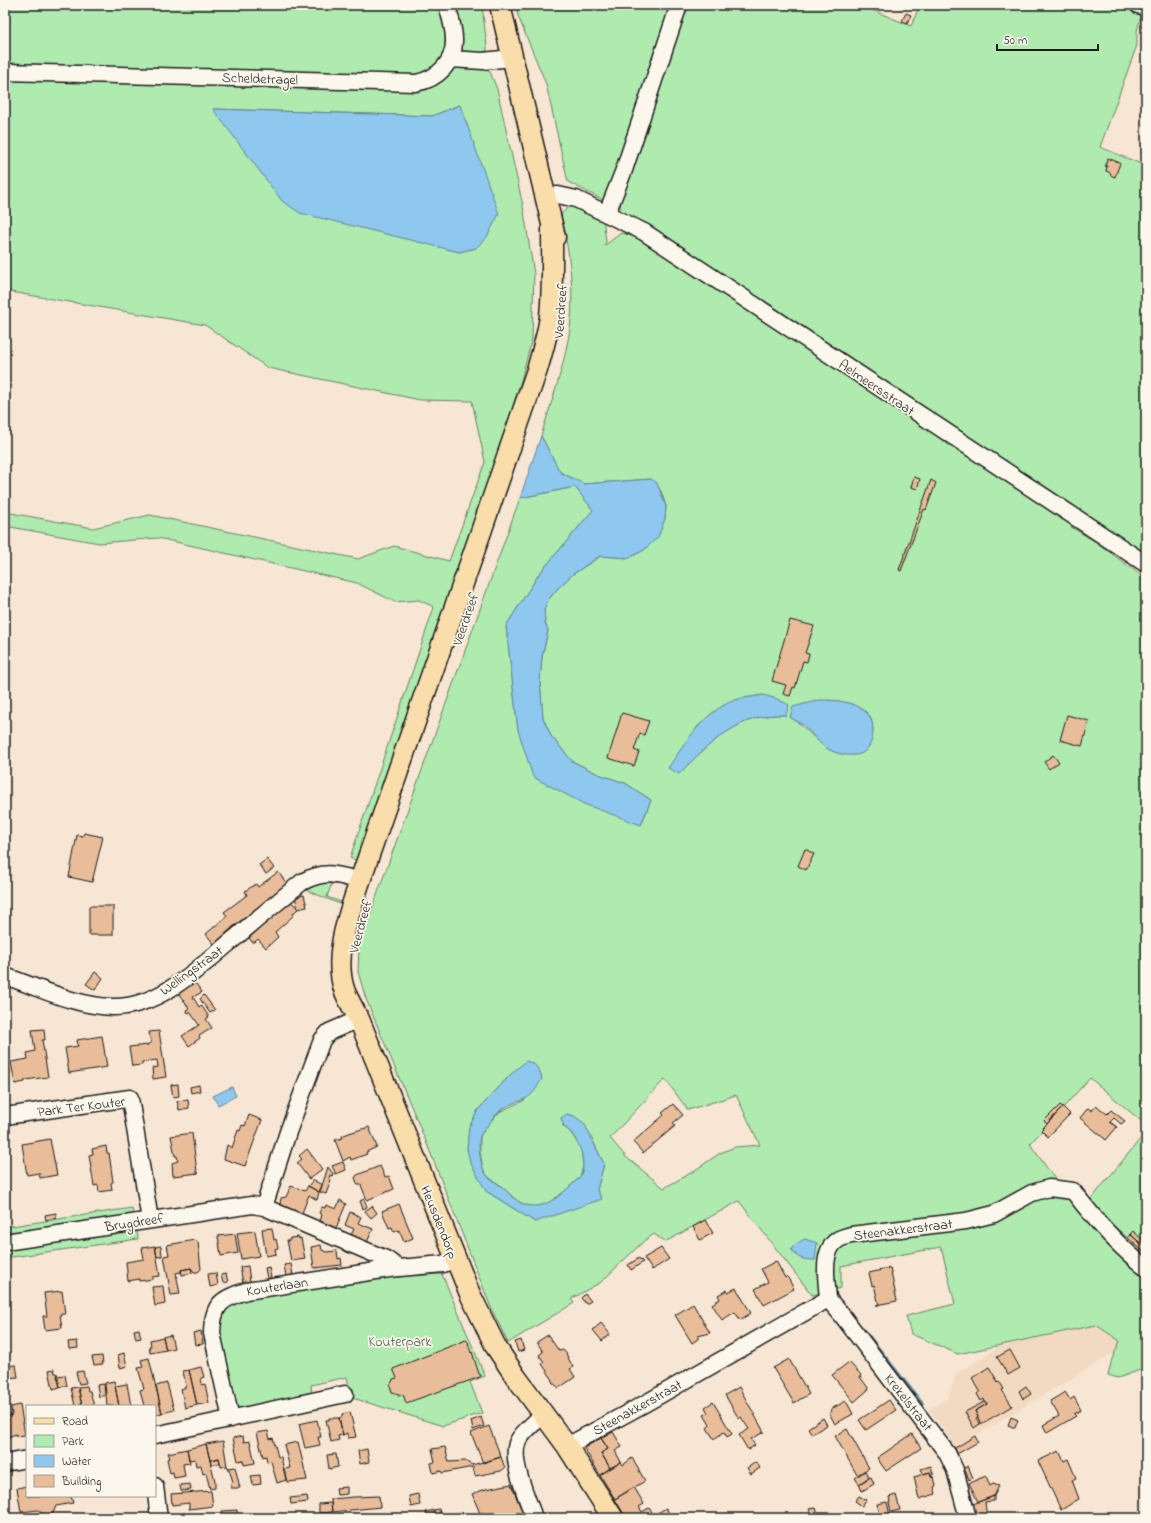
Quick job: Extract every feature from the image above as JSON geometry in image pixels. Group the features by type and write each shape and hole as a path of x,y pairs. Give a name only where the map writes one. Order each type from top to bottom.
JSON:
{"main road":[{"name":"Veerdreef","path":"358,1019 351,978 351,959 366,883 467,594 537,370 545,343 550,316 552,284 552,225 500,5"},
{"name":"Heusdendorp","path":"358,1019 455,1259 496,1347 567,1446 613,1518"}],"street":[{"name":"Scheldetragel","path":"5,72 416,83 428,81 444,68 450,59 454,41 447,5"},
{"path":"545,197 558,195 567,196 607,213 624,170 679,5"},
{"path":"1138,5 1146,7"},
{"path":"450,59 483,61 512,58"},
{"name":"Aelmeersstraat","path":"607,213 644,232 1146,564"},
{"name":"Wellingstraat","path":"5,976 86,1004 113,1007 131,1006 149,1000 192,974 302,882 315,875 326,874 366,883"},
{"path":"264,1207 288,1132 322,1040 329,1032 358,1019"},
{"name":"Park Ter Kouter","path":"5,1116 130,1098 150,1220"},
{"name":"Steenakkerstraat","path":"567,1446 646,1403 828,1299 826,1262 829,1251 838,1240 851,1235 966,1221 994,1214 1032,1193 1049,1188 1073,1191 1097,1222 1124,1250 1146,1268"},
{"name":"Brugdreef","path":"5,1242 252,1205 264,1207 386,1259 399,1268"},
{"name":"Kouterlaan","path":"231,1419 212,1333 214,1315 221,1302 230,1296 246,1291 399,1268 442,1264 455,1259"},
{"name":"Krekelstraat","path":"828,1299 946,1453 955,1470 968,1518"},
{"path":"156,1435 345,1394"},
{"path":"534,1518 515,1461 515,1450 518,1440 543,1414"},
{"path":"5,1463 26,1459"},
{"path":"156,1494 159,1518"}],"shaded area":[{"path":"1132,1262 1146,1334 955,1448 929,1409 948,1398 956,1374"}],"green space":[{"path":"5,5 438,5 444,30 445,46 440,62 434,68 418,78 5,68"},
{"path":"453,5 482,5 487,51 482,52 479,56 457,54"},
{"path":"516,5 675,5 607,202 568,182 546,84 518,16"},
{"path":"683,5 860,5 911,26 920,5 1146,5 1146,20 1140,19 1137,31 1137,45 1100,147 1146,166 1146,555 1079,512 1071,527 1096,542 1146,579 1146,1125 1090,1078 1030,1144 1052,1175 1104,1236 1146,1274 1146,1374 1143,1369 1118,1378 1108,1375 1112,1359 1120,1341 1096,1325 958,1354 911,1334 906,1316 955,1304 941,1247 841,1266 841,1288 812,1295 739,1201 665,1242 654,1234 645,1240 601,1282 571,1299 574,1303 508,1343 492,1310 427,1144 366,999 358,972 359,945 520,498 575,487 593,510 539,574 506,626 518,730 641,825 651,800 625,783 598,774 572,761 551,736 543,718 540,681 542,657 548,631 545,623 544,610 548,600 573,574 601,556 629,558 644,550 665,519 666,506 661,491 651,479 584,484 560,472 541,436 565,357 572,312 571,279 561,214 569,207 576,206 603,217 606,242 604,246 621,233 634,236 639,223 625,216 620,210 621,198","holes":["763,695 786,715 770,715 740,724 714,741 679,774 697,727 724,705 736,700","829,700 841,702 870,716 873,730 870,742 865,751 852,754 841,754 824,746 790,717","511,1074 525,1100 501,1111 490,1122 480,1136 480,1152 483,1169 488,1177 499,1184 516,1200 525,1205 534,1207 547,1204 565,1191 580,1177 583,1166 581,1148 571,1133 562,1125 590,1135 604,1164 597,1190 535,1222 486,1191 467,1149 469,1128 478,1110","665,1079 688,1110 736,1095 760,1145 735,1147 720,1153 694,1171 664,1188 626,1157 610,1138"]},
{"path":"459,65 485,68 490,72 497,89 523,206 534,274 532,339 520,384 492,472 356,860 350,858 434,607 419,600 395,602 357,583 158,538 99,543 5,526 5,512 93,528 150,515 358,559 394,546 449,561 485,462 472,401 420,400 268,368 205,325 5,291 5,75 416,88 448,74","holes":["459,105 487,237 476,248 459,252 214,109 432,116"]},
{"path":"320,882 332,883 327,897 341,902 340,904 303,889"},
{"path":"1146,1132 1146,1254 1088,1203"},
{"path":"132,1208 134,1219 5,1239 5,1227"},
{"path":"137,1226 138,1239 5,1258 5,1246"},
{"name":"Kouterpark","path":"442,1274 485,1376 470,1382 482,1413 443,1426 356,1399 351,1394 347,1377 311,1385 312,1395 236,1410 217,1333 222,1309 230,1301 387,1277"}],"water":[{"path":"460,105 499,214 487,237 476,248 459,252 300,213 282,201 213,109 432,116"},
{"path":"541,436 560,472 584,484 651,479 657,483 666,507 665,519 658,537 644,550 629,558 600,556 573,574 559,587 548,600 544,610 545,623 548,630 542,657 540,681 543,718 551,736 572,761 598,774 625,783 651,800 641,825 584,804 533,777 518,730 506,626 539,574 593,510 575,487 520,498"},
{"path":"763,695 777,699 789,705 786,715 770,715 740,724 714,741 679,774 668,768 696,729 714,712 735,700"},
{"path":"820,700 850,703 861,708 870,716 873,734 869,747 865,751 856,755 849,755 830,750 819,742 803,725 790,717 793,707"},
{"path":"526,1061 537,1067 542,1078 529,1097 501,1110 481,1135 479,1140 480,1157 483,1169 488,1177 522,1204 538,1206 551,1201 560,1195 578,1179 583,1169 579,1145 564,1125 561,1118 567,1114 574,1116 584,1123 604,1164 597,1190 602,1199 535,1222 486,1191 470,1162 467,1149 469,1127 478,1110 511,1074"},
{"path":"232,1087 236,1096 218,1105 213,1096"},
{"path":"805,1239 817,1243 815,1260 801,1258 791,1249"}],"building":[{"path":"906,13 911,15 907,23 902,21"},
{"path":"1108,158 1120,163 1115,177 1106,171 1107,166 1105,166"},
{"path":"914,477 920,479 917,489 911,487"},
{"path":"931,480 936,483 926,510 924,509 901,571 899,570"},
{"path":"790,620 814,626 805,653 809,654 807,662 803,661 795,688 793,687 790,696 783,694 786,685 772,681"},
{"path":"622,713 649,721 644,735 640,733 634,750 639,752 634,766 608,758"},
{"path":"1067,715 1089,721 1082,746 1060,740"},
{"path":"1053,755 1059,762 1049,769 1044,762"},
{"path":"84,833 103,837 92,882 69,877 77,835 83,836"},
{"path":"805,849 814,854 806,870 798,866"},
{"path":"267,859 274,868 266,874 259,865"},
{"path":"278,872 288,885 234,926 214,944 206,934 227,916 224,912 247,895 245,891 256,884 258,887"},
{"path":"304,895 307,907 298,909 295,897"},
{"path":"289,899 298,909 293,913 294,915 275,932 278,937 266,948 258,939 255,942 252,942 247,935"},
{"path":"89,906 113,906 113,935 89,935"},
{"path":"95,972 103,978 95,990 86,984"},
{"path":"193,983 196,984 202,992 193,997 199,1007 201,1005 209,1017 206,1019 212,1028 199,1036 200,1038 189,1046 182,1036 199,1025 190,1012 188,1013 186,1010 189,1008 178,993"},
{"path":"204,995 215,1010 210,1013 200,999"},
{"path":"44,1029 45,1040 42,1040 48,1077 25,1080 25,1082 15,1084 11,1062 28,1059 27,1053 35,1051 32,1030"},
{"path":"159,1031 166,1077 153,1079 152,1068 158,1067 157,1060 142,1062 142,1065 132,1066 129,1047 148,1045 151,1043 149,1032"},
{"path":"102,1036 107,1067 69,1073 65,1048 78,1046 77,1040"},
{"path":"178,1084 179,1096 173,1097 171,1085"},
{"path":"199,1085 200,1091 191,1093 190,1087"},
{"path":"188,1100 189,1108 179,1110 177,1101"},
{"path":"673,1104 683,1115 673,1123 675,1126 643,1153 633,1142 664,1115 662,1113"},
{"path":"1060,1105 1063,1107 1047,1124 1044,1121"},
{"path":"1096,1105 1107,1114 1111,1110 1125,1121 1121,1124 1114,1118 1110,1122 1117,1127 1106,1140 1080,1118 1088,1108 1092,1111"},
{"path":"1063,1107 1070,1114 1048,1137 1041,1130"},
{"path":"249,1115 262,1120 245,1166 224,1159 227,1145 232,1148 238,1130 240,1131 242,1125 245,1126"},
{"path":"369,1127 377,1147 366,1152 367,1154 351,1160 350,1157 343,1161 335,1140 343,1138 342,1136 349,1133"},
{"path":"192,1133 197,1172 199,1173 173,1176 172,1163 178,1161 177,1156 175,1156 171,1136"},
{"path":"50,1139 57,1175 40,1178 39,1173 27,1175 22,1144"},
{"path":"106,1146 107,1153 109,1153 113,1182 111,1183 112,1190 99,1192 98,1185 94,1186 89,1155 93,1154 92,1149"},
{"path":"307,1149 322,1169 309,1179 297,1163 302,1159 299,1156"},
{"path":"343,1162 346,1170 336,1174 332,1166"},
{"path":"380,1166 385,1177 389,1176 394,1189 367,1200 361,1185 358,1185 355,1178 357,1175"},
{"path":"328,1167 334,1175 330,1175 329,1179 331,1180 326,1194 320,1192"},
{"path":"313,1180 322,1185 319,1192 308,1186"},
{"path":"291,1186 305,1191 308,1186 319,1192 317,1200 309,1195 302,1213 282,1206 280,1204 281,1198 286,1197"},
{"path":"364,1199 367,1207 363,1209 360,1201"},
{"path":"340,1200 346,1204 336,1228 320,1221 322,1215 319,1213 322,1207 325,1208 326,1205 336,1209"},
{"path":"399,1204 413,1238 404,1242 399,1230 394,1232 392,1227 389,1228 382,1211"},
{"path":"372,1206 377,1213 371,1218 365,1211"},
{"path":"350,1212 361,1217 358,1223 373,1229 367,1242 351,1235 354,1229 345,1225"},
{"path":"56,1213 56,1218 46,1220 45,1215"},
{"path":"705,1220 713,1233 700,1240 693,1227"},
{"path":"272,1228 274,1240 276,1239 278,1248 275,1249 276,1254 266,1256 262,1229"},
{"path":"255,1231 259,1256 241,1259 237,1233"},
{"path":"1133,1231 1146,1243 1146,1248 1130,1234"},
{"path":"235,1234 238,1253 221,1256 218,1236"},
{"path":"1130,1234 1146,1248 1146,1254 1128,1238"},
{"path":"299,1237 299,1239 301,1238 305,1259 291,1261 287,1240 290,1240 290,1238"},
{"path":"195,1240 198,1242 201,1269 198,1272 194,1272 191,1268 181,1270 181,1272 176,1273 180,1294 171,1295 164,1256 169,1255 167,1245"},
{"path":"321,1245 322,1250 326,1252 337,1251 338,1259 341,1258 342,1265 314,1268 311,1247"},
{"path":"155,1246 160,1276 152,1277 153,1279 128,1281 126,1262 144,1259 142,1248"},
{"path":"161,1246 162,1256 157,1257 155,1247"},
{"path":"661,1248 669,1259 652,1270 644,1258"},
{"path":"639,1258 643,1262 631,1270 628,1265"},
{"path":"776,1261 785,1278 787,1276 794,1289 764,1305 755,1289 768,1282 761,1269"},
{"path":"291,1264 293,1275 286,1276 284,1265"},
{"path":"248,1266 250,1282 243,1283 240,1267"},
{"path":"269,1267 271,1278 267,1278 265,1268"},
{"path":"191,1268 192,1273 182,1275 181,1270"},
{"path":"890,1268 897,1301 879,1304 869,1273"},
{"path":"216,1273 218,1285 210,1287 208,1274"},
{"path":"226,1274 228,1282 223,1283 221,1275"},
{"path":"163,1286 165,1304 155,1306 152,1287"},
{"path":"736,1288 751,1313 740,1320 735,1312 722,1320 712,1304 720,1299 718,1295 727,1290 728,1292"},
{"path":"62,1291 65,1314 60,1314 62,1328 45,1330 43,1316 47,1316 44,1293"},
{"path":"585,1294 591,1301 586,1304 581,1298"},
{"path":"693,1304 710,1333 698,1336 698,1339 692,1343 675,1315"},
{"path":"601,1323 610,1334 602,1341 593,1330"},
{"path":"139,1329 141,1338 136,1339 134,1330"},
{"path":"201,1331 203,1344 195,1345 193,1333"},
{"path":"171,1335 174,1348 166,1350 163,1337"},
{"path":"548,1335 559,1351 563,1350 566,1353 573,1367 570,1369 575,1377 559,1388 552,1382 553,1380 542,1364 544,1362 539,1355 543,1352 537,1342"},
{"path":"163,1337 166,1350 150,1353 150,1340"},
{"path":"466,1340 469,1343 471,1353 472,1352 479,1374 481,1375 480,1377 406,1403 403,1394 399,1396 399,1394 392,1392 390,1385 393,1379 397,1378 393,1369"},
{"path":"521,1340 524,1350 518,1352 515,1342"},
{"path":"77,1341 78,1348 69,1349 68,1342"},
{"path":"1010,1350 1020,1368 1008,1375 997,1357"},
{"path":"124,1353 127,1366 120,1368 118,1355"},
{"path":"102,1356 103,1364 94,1365 92,1357"},
{"path":"149,1358 162,1413 156,1415 156,1405 144,1405 140,1390 144,1389 138,1368 143,1367 141,1360"},
{"path":"789,1359 809,1394 794,1403 773,1368"},
{"path":"849,1362 861,1375 860,1377 869,1389 854,1402 832,1375"},
{"path":"16,1365 18,1377 6,1378 5,1366"},
{"path":"201,1367 204,1377 201,1378 202,1385 205,1384 209,1403 197,1405 189,1370"},
{"path":"989,1367 1004,1389 1002,1390 1012,1406 981,1424 975,1411 987,1404 984,1399 981,1401 977,1394 980,1391 972,1378"},
{"path":"54,1369 55,1373 57,1373 60,1387 53,1389 49,1370"},
{"path":"189,1370 197,1405 185,1408 181,1389 186,1387 183,1371"},
{"path":"83,1371 86,1383 79,1384 76,1372"},
{"path":"65,1375 67,1386 60,1387 57,1376"},
{"path":"114,1381 119,1405 107,1405 105,1383"},
{"path":"167,1383 174,1410 162,1413 156,1386"},
{"path":"104,1384 105,1395 99,1397 97,1385"},
{"path":"127,1384 131,1405 119,1405 115,1386"},
{"path":"87,1386 94,1405 82,1405 78,1387"},
{"path":"1026,1386 1031,1394 1023,1399 1019,1391"},
{"path":"78,1387 82,1405 75,1405 71,1388"},
{"path":"739,1387 764,1432 751,1439 755,1445 748,1450 739,1435 749,1429 741,1417 739,1419 725,1395"},
{"path":"1065,1392 1070,1400 1074,1397 1081,1410 1074,1414 1076,1416 1047,1433 1043,1425 1059,1416 1050,1401"},
{"path":"889,1400 896,1410 866,1430 859,1420"},
{"path":"846,1401 853,1414 835,1424 829,1413 832,1411 831,1409"},
{"path":"986,1401 987,1404 975,1411 978,1417 976,1418 980,1424 974,1428 965,1412"},
{"path":"713,1402 732,1434 727,1437 724,1432 714,1439 707,1428 710,1425 704,1415 708,1413 705,1407"},
{"path":"20,1405 25,1435 16,1436 16,1434 5,1438 5,1416 12,1415 11,1407"},
{"path":"350,1412 356,1437 348,1438 347,1433 343,1435 339,1418 342,1417 342,1414"},
{"path":"481,1417 484,1426 473,1430 471,1421"},
{"path":"1011,1417 1018,1420 1015,1428 1008,1425"},
{"path":"329,1418 339,1418 343,1435 338,1436 339,1440 331,1442 326,1420 329,1420"},
{"path":"823,1418 827,1425 812,1434 808,1428"},
{"path":"317,1420 321,1437 318,1437 320,1445 305,1448 299,1424"},
{"path":"489,1426 501,1457 483,1463 471,1433"},
{"path":"847,1429 869,1468 857,1475 835,1436"},
{"path":"268,1431 270,1439 273,1438 278,1457 281,1457 286,1480 277,1483 271,1461 267,1462 266,1456 263,1457 257,1433"},
{"path":"613,1432 622,1447 615,1451 621,1462 610,1468 601,1453 608,1449 601,1438"},
{"path":"912,1434 921,1448 886,1471 877,1458"},
{"path":"243,1436 244,1442 250,1441 255,1463 244,1465 243,1460 238,1461 233,1438"},
{"path":"975,1436 978,1442 957,1454 955,1448"},
{"path":"601,1438 608,1449 601,1453 610,1468 600,1475 584,1448"},
{"path":"223,1441 227,1466 221,1467 219,1458 210,1460 206,1444"},
{"path":"298,1442 307,1480 287,1482 284,1469 290,1468 284,1445"},
{"path":"206,1444 215,1481 215,1488 210,1489 206,1473 203,1474 201,1465 196,1466 195,1459 189,1460 187,1449"},
{"path":"445,1447 449,1462 465,1461 472,1465 501,1457 505,1468 501,1471 475,1476 473,1467 442,1473 441,1471 433,1473 431,1463 435,1462 432,1449"},
{"path":"187,1449 190,1463 183,1464 185,1476 174,1478 173,1472 170,1473 167,1459 170,1458 168,1453"},
{"path":"367,1449 369,1462 360,1464 358,1451"},
{"path":"1059,1451 1064,1461 1068,1459 1076,1478 1072,1480 1079,1499 1061,1510 1038,1461"},
{"path":"336,1454 338,1467 329,1469 327,1455"},
{"path":"219,1458 220,1463 211,1465 210,1460"},
{"path":"632,1458 645,1481 615,1499 600,1475 621,1462 623,1465"},
{"path":"756,1462 760,1468 751,1474 747,1468"},
{"path":"227,1466 229,1468 235,1467 240,1488 231,1488 231,1483 233,1482"},
{"path":"931,1466 934,1477 932,1478 930,1472 923,1474 921,1469"},
{"path":"968,1466 973,1478 969,1480 964,1468"},
{"path":"865,1471 869,1477 859,1484 855,1478"},
{"path":"930,1472 932,1478 934,1477 936,1494 919,1499 914,1477"},
{"path":"260,1475 261,1484 253,1485 251,1476"},
{"path":"986,1476 990,1486 993,1484 999,1486 994,1496 978,1502 969,1483"},
{"path":"871,1477 874,1484 862,1491 859,1484"},
{"path":"190,1484 191,1490 181,1491 180,1485"},
{"path":"511,1484 525,1518 482,1518 472,1494 486,1489"},
{"path":"26,1486 26,1497 71,1497 73,1503 56,1506 53,1513 49,1515 43,1514 38,1510 21,1512 17,1488"},
{"path":"347,1487 347,1494 337,1495 336,1488"},
{"path":"634,1487 644,1504 639,1507 642,1512 649,1508 654,1515 649,1518 626,1518 615,1499"},
{"path":"211,1491 213,1506 189,1509 189,1503 172,1505 171,1494"},
{"path":"418,1494 420,1505 411,1507 409,1496"},
{"path":"896,1495 900,1510 891,1512 889,1497"},
{"path":"307,1496 308,1502 291,1504 290,1498"},
{"path":"379,1496 380,1507 332,1512 331,1499"},
{"path":"859,1496 866,1500 862,1506 855,1501"},
{"path":"994,1496 994,1501 985,1502 987,1518 975,1518 973,1504"},
{"path":"887,1502 890,1516 885,1518 877,1518 881,1517 877,1504"},
{"path":"331,1503 332,1512 319,1513 319,1504"},
{"path":"666,1508 672,1518 649,1518 654,1515"},
{"path":"816,1508 819,1518 812,1518 809,1509"},
{"path":"439,1509 441,1518 435,1518 434,1510"},
{"path":"237,1510 238,1518 223,1518 222,1511"},
{"path":"434,1510 435,1518 427,1518 426,1512"}],"waterway":[{"path":"869,1337 922,1404"}]}
